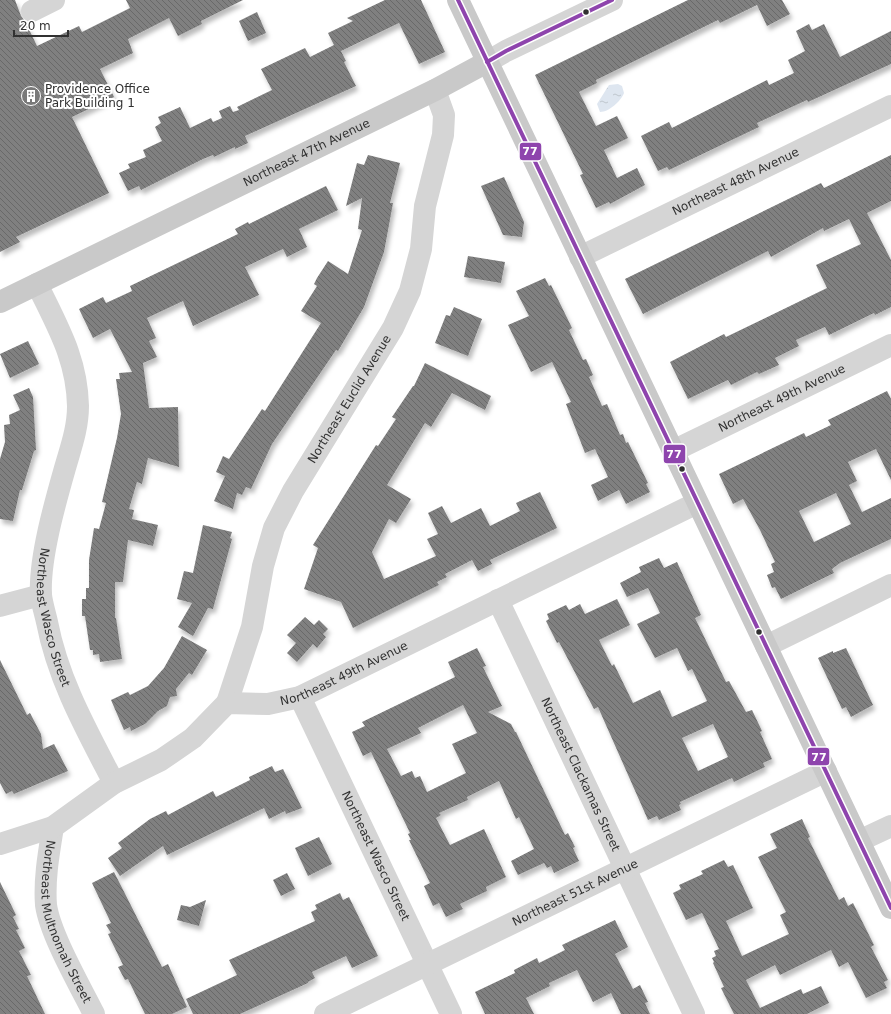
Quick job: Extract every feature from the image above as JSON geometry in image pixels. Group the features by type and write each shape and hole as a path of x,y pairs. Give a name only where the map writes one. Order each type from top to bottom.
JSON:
{"main road":[{"path":"458,0 891,908"},
{"name":"Northeast 47th Avenue","path":"0,302 435,90 487,62"}],"street":[{"path":"32,11 54,0"},
{"name":"Northeast 47th Avenue","path":"487,62 506,51 612,0"},
{"name":"Northeast Euclid Avenue","path":"227,703 252,627 262,566 274,528 293,491 393,328 410,291 421,249 425,206 443,135 444,115 435,90"},
{"name":"Northeast 48th Avenue","path":"580,257 891,106"},
{"name":"Northeast Wasco Street","path":"37,284 69,350 74,372 78,406 76,433 52,518 43,564 41,595 55,658 68,692 114,783"},
{"name":"Northeast 49th Avenue","path":"673,451 891,345"},
{"name":"Northeast 49th Avenue","path":"227,703 268,704 300,697 698,503"},
{"path":"766,646 891,585"},
{"path":"0,606 41,595"},
{"name":"Northeast Clackamas Street","path":"498,600 694,1014"},
{"name":"Northeast Wasco Street","path":"300,697 451,1014"},
{"path":"0,844 53,827 114,783 161,760 194,738 227,703"},
{"name":"Northeast 51st Avenue","path":"325,1014 826,771"},
{"path":"859,841 891,826"},
{"name":"Northeast Multnomah Street","path":"53,827 46,888 46,907 58,941 94,1014"}],"water":[{"path":"618,84 622,86 624,93 617,103 611,108 600,112 597,104 609,85"}],"building":[{"name":"Providence Office Park Building 1","path":"0,0 15,0 21,16 37,46 79,26 82,32 130,8 126,0 243,0 201,21 202,24 178,36 169,18 128,39 133,53 100,69 114,97 72,117 109,193 16,237 20,242 0,252"},
{"path":"385,0 421,0 445,52 419,64 399,23 341,51 346,61 344,62 356,86 245,136 248,143 235,149 235,147 214,157 213,155 203,159 141,190 139,186 128,191 119,173 130,168 128,164 146,157 143,150 162,141 155,127 161,123 158,117 180,107 190,128 211,118 213,122 222,118 219,111 230,106 233,112 239,110 237,107 272,90 261,69 305,48 310,57 334,45 328,33 353,21 347,18"},
{"path":"688,0 782,0 790,14 767,26 757,5 720,23 718,20 596,80 597,83 579,92 596,126 617,116 628,138 604,150 617,178 637,168 645,185 610,204 609,202 596,208 580,175 583,174 535,75"},
{"path":"257,12 266,33 248,41 239,21"},
{"path":"809,24 812,30 824,24 840,57 891,31 891,64 808,102 807,100 757,123 759,127 669,170 667,167 658,171 641,136 669,122 672,128 767,80 769,85 794,73 788,60 805,51 796,31"},
{"path":"368,155 400,163 390,203 393,203 384,252 364,307 338,351 336,350 272,444 251,489 246,487 242,495 237,493 233,509 214,501 225,476 216,472 223,456 229,459 262,409 265,411 321,323 301,311 317,286 314,284 328,261 348,274 362,230 358,229 362,198 346,206 357,163 364,165"},
{"path":"891,155 891,201 867,213 891,260 891,307 875,315 874,313 829,335 825,327 796,340 799,346 775,358 779,365 759,374 757,372 731,385 728,380 688,399 670,362 724,334 726,337 827,288 816,265 861,244 849,219 824,231 823,228 771,257 768,251 643,314 625,279 821,183 824,188"},
{"path":"504,177 524,222 522,237 503,235 481,186"},
{"path":"326,186 338,210 299,229 307,247 287,257 283,249 245,267 259,295 193,326 183,301 147,318 156,338 149,341 157,357 143,363 149,408 178,407 179,467 148,458 142,484 137,482 129,509 134,510 132,519 158,525 153,546 128,540 123,582 115,582 115,618 122,659 100,662 99,654 93,655 93,650 90,650 85,616 82,616 82,599 86,599 86,588 89,588 89,560 94,528 99,529 106,503 102,502 121,414 116,379 120,379 119,373 132,372 110,329 93,338 79,309 103,297 106,303 132,291 130,286 238,234 235,229 248,222 249,224"},
{"path":"468,256 505,262 501,283 464,277"},
{"path":"545,278 549,286 551,285 572,328 569,330 583,360 586,359 593,375 589,377 602,406 607,404 620,435 623,434 626,443 628,442 648,483 646,484 650,492 626,504 619,490 598,501 591,485 608,477 595,449 585,453 566,404 571,402 552,362 531,372 508,325 529,316 516,291"},
{"path":"454,307 482,319 468,356 435,343 446,315 450,316"},
{"path":"28,341 39,364 10,378 0,354"},
{"path":"425,363 491,396 485,410 452,393 431,427 425,423 387,485 411,499 396,523 389,519 372,552 384,579 436,556 427,539 438,534 428,513 442,506 451,523 481,508 490,526 520,511 516,503 540,492 557,528 490,560 492,564 478,571 472,560 445,574 447,577 437,582 439,585 353,628 341,602 304,589 318,548 313,545 376,445 378,446 396,419 392,417 414,386"},
{"path":"29,388 33,397 36,450 34,451 22,490 20,490 13,521 0,519 0,459 5,442 4,425 10,424 9,415 20,410 13,395"},
{"path":"887,391 891,399 891,480 876,449 848,462 857,481 849,485 862,512 891,498 891,539 840,563 832,569 834,573 781,599 775,587 772,588 767,575 774,572 771,564 775,562 760,530 743,499 733,504 719,474 804,433 806,437 831,425 828,420","holes":["836,493 851,524 814,542 799,511"]},
{"path":"203,525 232,532 230,538 232,539 213,609 208,608 193,636 178,627 192,603 177,599 184,571 193,573"},
{"path":"659,558 664,568 677,562 701,615 695,618 726,682 729,681 746,712 752,710 762,731 760,732 772,759 763,763 765,767 734,782 732,778 680,802 681,804 679,805 681,810 659,820 657,816 648,820 598,707 594,709 559,642 557,643 546,621 549,619 547,614 566,605 569,610 580,604 585,614 617,599 630,625 599,640 612,666 614,664 633,703 660,690 672,717 707,701 692,669 688,671 677,648 655,658 637,624 660,613 648,588 627,597 620,583 641,572 639,567","holes":["713,724 728,757 698,771 682,738"]},
{"path":"305,617 314,625 319,620 328,629 323,634 326,637 317,648 313,644 297,662 287,653 296,643 287,635"},
{"path":"182,636 207,650 192,675 189,673 176,689 177,696 170,697 167,706 158,711 145,724 131,731 130,727 124,730 111,700 128,692 130,695 148,686 164,668"},
{"path":"477,648 486,666 483,667 502,706 488,712 511,724 516,732 565,835 568,833 575,847 573,848 579,861 554,873 551,866 547,868 544,863 518,875 511,861 534,849 519,817 516,819 499,781 467,797 468,800 439,813 441,815 436,818 450,845 484,829 506,877 486,887 487,891 460,904 463,909 446,917 439,903 433,906 424,886 430,883 409,840 411,840 408,834 410,833 371,752 363,756 352,732 365,726 362,722 455,677 448,662","holes":["463,705 477,733 452,744 466,773 427,792 420,776 415,778 412,771 401,776 387,749 421,733 418,728"]},
{"path":"846,648 873,705 851,717 846,707 842,709 818,658 833,651 833,653"},
{"path":"0,660 27,715 30,713 41,734 43,749 54,744 68,771 14,794 12,791 6,794 0,783"},
{"path":"272,766 275,772 283,769 302,808 286,814 285,811 269,819 264,808 167,855 163,846 120,876 108,858 122,848 118,843 150,819 166,811 168,815 213,791 216,797 250,780 249,777"},
{"path":"802,819 810,837 808,838 839,900 844,897 848,906 853,903 874,945 871,947 888,980 884,982 887,988 866,998 848,962 839,967 831,950 780,975 775,965 746,980 760,1008 801,989 803,994 821,986 829,1003 807,1014 734,1014 721,988 724,987 713,963 712,958 716,956 714,951 719,949 702,913 686,920 673,893 681,889 679,885 703,874 701,871 724,860 728,867 733,865 753,908 726,921 742,956 789,934 780,915 786,912 758,857 777,848 770,834"},
{"path":"319,837 332,864 308,876 295,848"},
{"path":"114,872 162,967 168,964 187,1007 172,1014 145,1014 128,979 125,980 118,967 123,965 108,934 111,933 106,925 111,923 92,883"},
{"path":"287,873 295,889 281,896 273,880"},
{"path":"0,882 16,915 13,917 19,929 16,930 25,948 19,951 31,975 27,976 45,1014 0,1014"},
{"path":"340,893 343,900 349,897 378,956 352,968 346,956 312,972 315,978 308,983 240,1014 193,1014 186,999 237,975 229,960 315,921 311,912 317,909 315,905"},
{"path":"206,900 199,926 177,920 181,905 190,907"},
{"path":"615,920 628,947 615,954 633,989 640,985 648,1002 645,1003 650,1014 621,1014 611,993 593,1002 577,970 549,983 550,986 526,998 534,1014 485,1014 475,992 515,973 514,970 537,958 539,963 565,950 562,945"}],"transit line":[{"name":"77","path":"458,0 891,908"},
{"name":"77","path":"487,62 506,51 612,0"}],"place":[{"name":"Providence Office Park Building 1","path":"31,96"}]}
